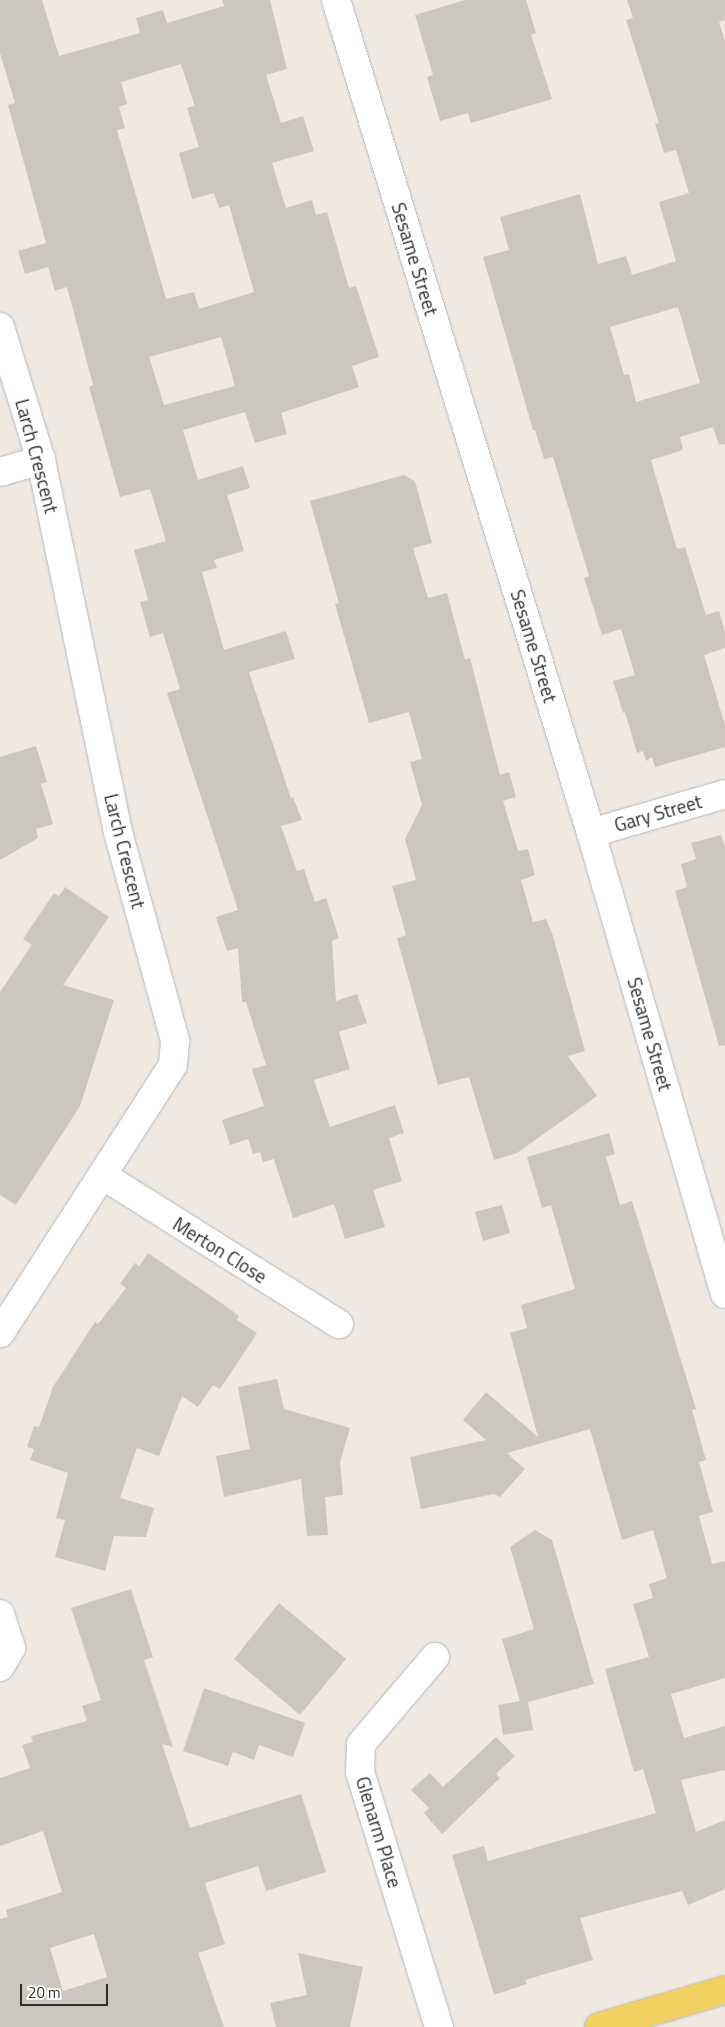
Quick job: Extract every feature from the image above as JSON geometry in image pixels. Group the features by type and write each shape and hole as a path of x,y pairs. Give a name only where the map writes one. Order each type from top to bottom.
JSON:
{"main road":[{"path":"599,2027 725,1990"}],"street":[{"name":"Sesame Street","path":"336,0 591,832 725,1294"},
{"name":"Larch Crescent","path":"0,327 41,460 118,832 175,1041 173,1066 0,1333"},
{"path":"0,472 41,460"},
{"name":"Gary Street","path":"591,832 725,794"},
{"name":"Merton Close","path":"102,1175 339,1324"},
{"path":"0,1614 11,1648 0,1667"},
{"name":"Glenarm Place","path":"435,1657 362,1744 360,1772 439,2027"}],"building":[{"path":"0,0 42,0 59,56 140,33 136,18 163,10 167,23 224,6 222,0 270,0 287,69 266,75 281,123 303,116 314,151 272,163 286,208 312,200 316,215 327,212 349,288 356,286 379,357 352,366 359,387 281,413 287,434 255,443 245,412 183,430 198,480 243,466 250,488 227,495 244,551 214,560 217,568 202,572 224,650 286,631 295,659 249,672 291,798 293,797 302,820 281,826 297,871 304,869 315,902 326,898 339,938 332,941 336,1001 357,994 367,1023 339,1032 350,1069 314,1080 330,1127 395,1105 404,1133 389,1138 402,1181 373,1190 385,1227 345,1239 334,1204 293,1218 274,1159 263,1162 260,1152 253,1154 248,1139 230,1145 222,1120 264,1106 252,1069 266,1065 246,1002 242,1002 238,948 227,951 216,917 238,910 167,693 180,689 163,633 150,637 140,602 148,600 134,550 166,541 150,489 120,497 89,387 93,385 67,287 55,291 48,267 25,274 18,251 46,243 8,105 15,103 0,53","holes":["181,64 195,106 187,108 199,147 179,153 192,199 214,193 219,208 229,205 254,292 199,309 194,292 166,299 117,130 125,128 119,107 127,104 121,82","221,337 235,386 164,405 149,357"]},
{"path":"465,0 526,0 536,33 531,35 552,99 471,123 468,113 440,121 427,77 433,75 415,15"},
{"path":"627,0 725,0 725,20 719,22 725,41 725,444 719,445 713,427 680,437 683,450 651,460 677,549 685,547 706,615 719,611 725,632 725,648 704,655 725,725 725,747 655,767 652,757 646,761 643,751 637,753 625,712 623,713 613,681 635,675 621,629 602,635 584,578 589,576 553,457 544,459 535,430 533,430 483,257 509,250 500,217 580,194 598,264 626,256 632,275 676,261 659,202 689,193 676,150 664,153 655,124 659,123 626,20 633,18","holes":["678,307 700,383 636,402 629,374 624,375 610,327"]},
{"path":"404,475 415,481 432,543 413,548 428,598 447,593 465,660 470,658 500,775 509,772 516,797 503,801 518,851 528,849 535,875 521,880 533,922 546,919 553,936 585,1051 568,1056 597,1096 517,1153 494,1160 469,1077 438,1085 397,938 406,935 392,886 416,880 405,839 422,805 410,762 422,759 409,712 369,723 335,604 339,603 310,501"},
{"path":"36,746 47,782 41,784 53,824 36,829 38,838 0,860 0,757"},
{"path":"721,835 725,847 725,1045 719,1046 675,891 687,887 681,864 696,859 691,843"},
{"path":"65,887 109,917 63,985 114,1000 80,1106 16,1205 0,1195 0,992 32,945 23,939 54,893 59,896"},
{"path":"609,1133 615,1154 606,1157 620,1205 632,1201 696,1409 692,1410 706,1460 699,1462 713,1512 699,1516 712,1564 725,1561 725,1678 671,1694 684,1738 725,1726 725,1770 681,1780 696,1832 725,1820 725,1889 688,1905 682,1891 580,1918 593,1960 525,1980 527,1984 494,1995 452,1855 484,1846 488,1861 656,1813 643,1769 634,1772 605,1669 649,1657 633,1604 653,1598 649,1584 667,1578 653,1530 622,1540 590,1429 507,1453 525,1469 500,1497 494,1494 421,1509 410,1457 486,1440 463,1420 486,1392 538,1437 510,1333 527,1328 521,1305 575,1289 551,1205 542,1208 527,1157"},
{"path":"502,1205 510,1233 483,1241 475,1212"},
{"path":"148,1253 227,1307 239,1316 237,1320 257,1333 220,1389 213,1385 198,1407 182,1396 159,1456 137,1448 120,1498 154,1508 146,1537 114,1536 105,1571 55,1557 65,1520 56,1518 68,1473 30,1460 34,1449 27,1447 34,1426 39,1427 53,1387 95,1322 98,1324 126,1288 120,1284 135,1263 139,1266"},
{"path":"277,1379 284,1409 350,1428 340,1462 343,1495 325,1497 328,1535 307,1536 301,1479 224,1497 216,1456 250,1449 238,1387"},
{"path":"535,1530 552,1540 594,1684 528,1702 533,1730 503,1735 498,1705 520,1701 502,1639 534,1629 510,1547"},
{"path":"131,1589 153,1657 144,1660 173,1747 162,1744 190,1828 301,1794 326,1872 266,1891 258,1866 205,1883 225,1944 198,1953 224,2027 0,2027 0,1919 8,1917 6,1910 62,1892 43,1831 0,1846 0,1778 30,1768 22,1745 33,1742 31,1736 87,1721 82,1706 101,1700 71,1608","holes":["94,1934 107,1977 63,1991 50,1948"]},
{"path":"279,1603 346,1659 300,1715 234,1659"},
{"path":"204,1688 305,1723 293,1757 259,1745 254,1760 233,1752 228,1766 183,1751"},
{"path":"496,1737 515,1756 496,1774 500,1778 442,1834 424,1813 429,1808 411,1790 430,1773 443,1787"},
{"path":"298,1953 363,1967 350,2027 276,2027 270,2003 307,1995"}]}
